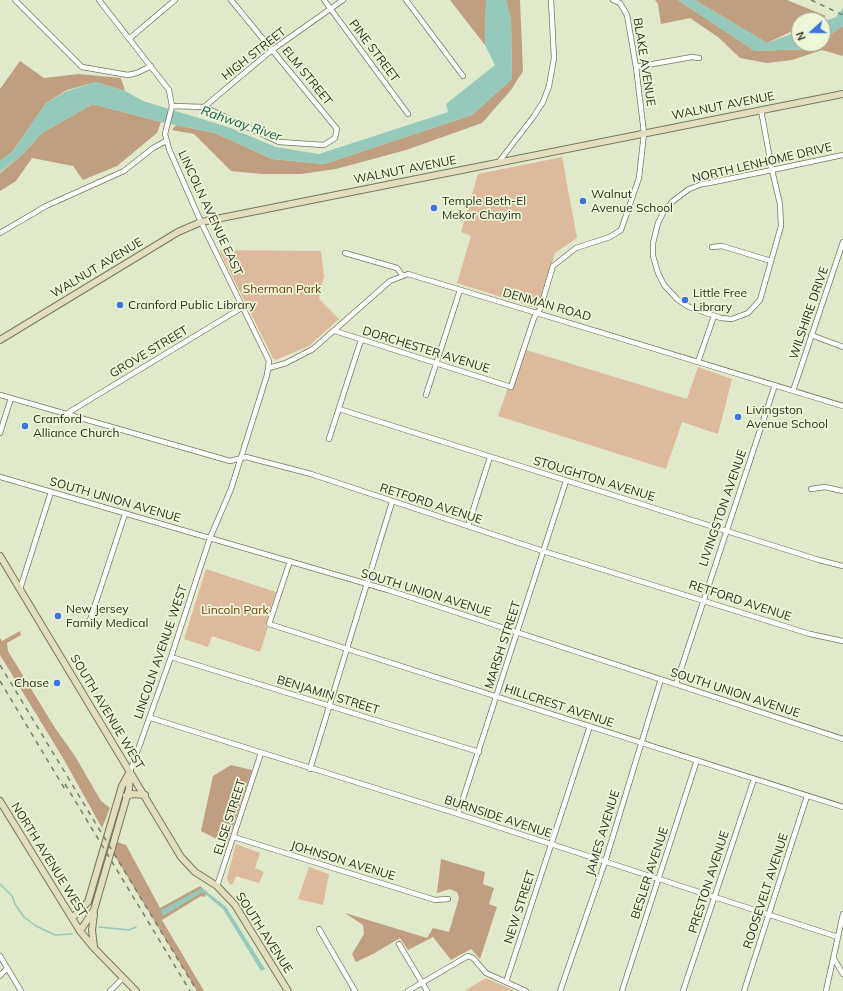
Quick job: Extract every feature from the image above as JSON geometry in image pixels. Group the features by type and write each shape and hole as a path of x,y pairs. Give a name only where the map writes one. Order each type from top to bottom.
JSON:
{"street":[{"path":"14,0 82,67 128,75 137,73 151,66"},
{"path":"98,0 130,38 169,90 172,108 204,107"},
{"path":"130,38 175,0"},
{"name":"ELM STREET","path":"204,107 280,142 324,145 335,138 337,129 231,0"},
{"name":"PINE STREET","path":"324,0 408,114"},
{"name":"HIGH STREET","path":"204,107 272,50 331,10 343,0"},
{"path":"406,0 463,76"},
{"path":"498,163 534,116 543,102 549,86 554,58 550,0"},
{"name":"BLAKE AVENUE","path":"511,387 554,263 576,248 610,237 621,230 639,178 644,133 636,67 627,15 620,3 613,0"},
{"path":"636,67 692,57 699,58"},
{"name":"WALNUT AVENUE","path":"0,340 178,232 201,222 843,94"},
{"name":"LINCOLN AVENUE EAST","path":"172,108 166,127 166,141 201,222 267,355 269,368"},
{"path":"698,362 714,316 732,319 742,316 751,311 760,300 781,226 780,204 761,110"},
{"path":"0,233 46,206 124,171 153,148 166,141"},
{"name":"NORTH LENHOME DRIVE","path":"714,316 683,303 672,295 664,285 658,273 653,256 653,243 658,223 668,206 689,189 702,184 843,155"},
{"name":"WILSHIRE DRIVE","path":"793,391 843,242"},
{"path":"712,247 722,246 771,261"},
{"path":"210,538 231,489 269,368 302,356 313,349 390,281 402,275 397,268 345,253"},
{"name":"DENMAN ROAD","path":"402,275 413,275 536,314 843,406"},
{"path":"426,395 460,290"},
{"name":"GROVE STREET","path":"66,414 243,307"},
{"name":"DORCHESTER AVENUE","path":"335,331 511,387"},
{"path":"811,335 843,347"},
{"path":"329,439 361,340"},
{"name":"LIVINGSTON AVENUE","path":"676,684 775,385"},
{"name":"RETFORD AVENUE","path":"0,395 230,462 246,457 311,474 543,551 810,634 843,641"},
{"path":"0,434 11,398"},
{"name":"STOUGHTON AVENUE","path":"339,409 819,560 843,566"},
{"path":"468,526 490,457"},
{"name":"SOUTH UNION AVENUE","path":"0,477 366,584 843,738"},
{"name":"MARSH STREET","path":"458,814 566,480"},
{"path":"811,489 825,487 843,491"},
{"path":"20,589 51,492"},
{"path":"310,769 392,502"},
{"path":"90,620 125,514"},
{"name":"LINCOLN AVENUE WEST","path":"72,918 83,909 88,902 122,786 130,772 150,718 210,538"},
{"name":"SOUTH AVENUE WEST","path":"0,556 181,857 189,867 200,876"},
{"name":"HILLCREST AVENUE","path":"290,561 269,624 843,807"},
{"name":"BENJAMIN STREET","path":"171,657 479,752"},
{"name":"JAMES AVENUE","path":"560,991 604,862 661,679"},
{"name":"BURNSIDE AVENUE","path":"150,718 458,814 768,916 838,937"},
{"name":"NEW STREET","path":"506,982 590,726"},
{"name":"ELISE STREET","path":"217,886 261,753"},
{"name":"BESLER AVENUE","path":"622,991 697,760"},
{"name":"LINCOLN AVENUE WEST","path":"80,930 94,910 126,796 130,772"},
{"name":"PRESTON AVENUE","path":"683,991 754,778"},
{"path":"126,796 133,794 145,795"},
{"name":"ROOSEVELT AVENUE","path":"744,991 807,796"},
{"name":"NORTH AVENUE WEST","path":"0,801 80,930 94,948 136,991"},
{"name":"JOHNSON AVENUE","path":"234,837 435,900 448,899"},
{"name":"SOUTH AVENUE","path":"200,876 217,886 235,904 288,991"},
{"path":"94,910 92,930 94,948"},
{"path":"826,991 843,914"},
{"path":"319,929 355,991"},
{"path":"398,944 427,991"},
{"path":"0,956 21,991"},
{"path":"408,991 468,956 473,958 486,973 526,991"},
{"path":"834,959 843,974"},
{"path":"0,976 7,968"},
{"path":"110,991 123,978"}],"green space":[{"path":"562,157 577,238 555,253 526,350 687,399 698,367 732,379 718,434 682,422 666,469 498,416 536,308 457,283 471,236 461,232 478,174"},
{"name":"Sherman Park","path":"219,250 321,251 324,276 319,299 339,319 309,346 276,360 273,358"},
{"name":"Lincoln Park","path":"206,569 276,592 265,626 268,627 260,652 212,636 208,647 184,639"},
{"path":"236,844 260,853 255,868 264,872 259,883 236,876 233,884 230,885 227,878"},
{"path":"309,867 329,874 323,905 298,899"},
{"path":"486,978 515,991 466,991"}],"shaded area":[{"path":"450,0 486,0 485,45"},
{"path":"506,0 520,0 523,71 511,90 482,123 406,150 336,169 301,174 262,174 231,171 194,134 172,130 176,125 215,133 272,159 324,164 472,115 512,79 511,20"},
{"path":"655,0 678,0 755,51 791,50 791,52 816,52 792,60 767,63 740,58 718,37 690,18 661,24 658,4"},
{"path":"695,0 787,0 816,12 791,12 791,32 767,43"},
{"path":"843,26 843,56 829,52 831,52 831,34"},
{"path":"20,61 44,78 79,74 121,78 125,91 96,82 67,90 46,103 13,151 0,161 0,89"},
{"path":"93,104 161,122 157,133 117,166 83,180 73,166 32,158 16,181 0,191 0,173 22,155 42,133"},
{"path":"20,631 21,635 7,643 8,651 55,728 75,756 101,801 110,808 102,828 63,758 0,655 0,638 2,641"},
{"path":"231,765 252,770 227,844 201,831 213,776"},
{"path":"114,841 126,845 160,908 200,886 208,893 204,897 201,896 162,920 204,991 197,991 110,848"},
{"path":"441,859 485,872 483,884 494,888 489,904 497,907 480,959 471,949 451,960 433,937 408,950 400,938 356,962 352,954 364,934 363,925 345,913 427,938 433,928 449,932 459,898 457,892 450,889 437,893"}],"water":[{"path":"486,0 506,0 511,20 512,79 472,115 324,164 272,159 215,133 161,122 93,104 42,133 22,155 0,172 0,161 13,151 46,103 67,91 96,82 125,91 143,101 228,127 276,147 319,154 448,112 446,104 495,65 485,45"},
{"path":"678,0 695,0 767,43 791,34 791,50 755,51"},
{"path":"843,8 843,26 831,34 831,19 836,17"},
{"path":"202,888 226,907 265,969 261,971 223,909 203,892 163,916 161,910"}],"waterway":[{"path":"0,884 12,896 15,904 24,917 36,926 55,935 72,934"},
{"path":"99,927 129,930 136,927"}],"railway":[{"path":"811,0 843,15"},
{"path":"0,665 197,991"},
{"path":"0,681 66,791"},
{"path":"65,784 190,991"}],"place":[{"name":"Walnut Avenue School","path":"583,201"},
{"name":"Temple Beth-El Mekor Chayim","path":"434,208"},
{"name":"Little Free Library","path":"685,300"},
{"name":"Cranford Public Library","path":"120,305"},
{"name":"Livingston Avenue School","path":"738,417"},
{"name":"Cranford Alliance Church","path":"25,426"},
{"name":"New Jersey Family Medical","path":"58,616"},
{"name":"Chase","path":"57,683"}],"water label":[{"name":"Rahway River","path":"241,124"}]}
